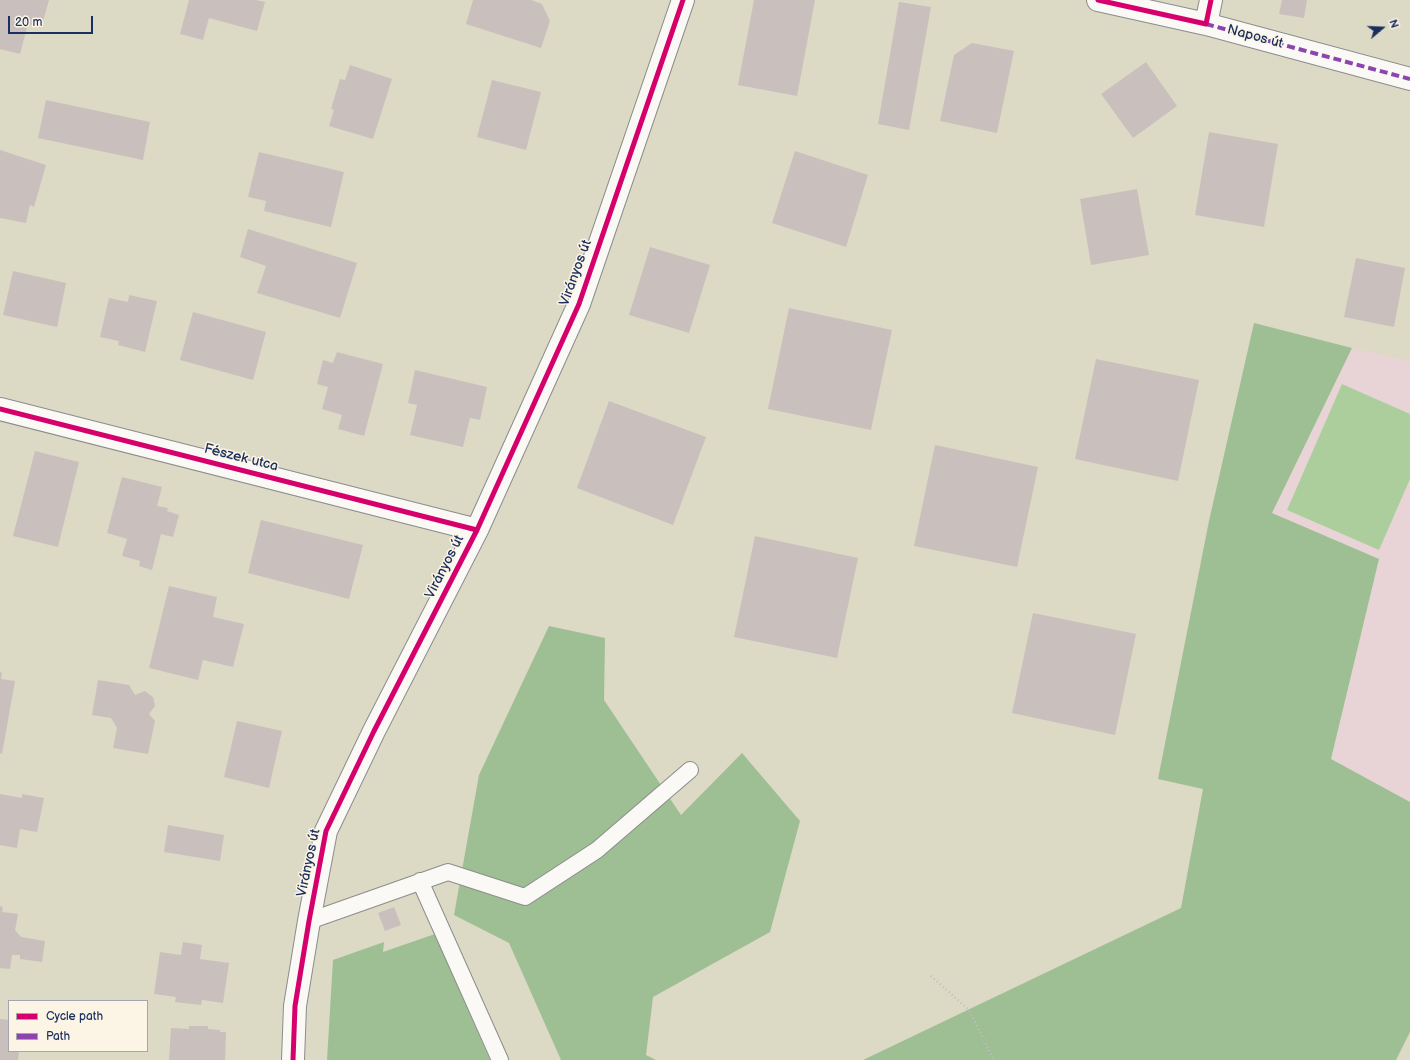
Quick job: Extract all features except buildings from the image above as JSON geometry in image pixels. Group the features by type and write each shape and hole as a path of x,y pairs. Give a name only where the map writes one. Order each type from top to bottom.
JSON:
{"street":[{"name":"Virányos út","path":"293,1060 295,1006 326,831 374,730 477,530 579,304 683,0"},
{"name":"Napos út","path":"1098,0 1206,24 1410,79"},
{"path":"1206,24 1212,0"},
{"name":"Fészek utca","path":"0,409 477,530"}],"lane":[{"path":"309,921 448,872 525,897 597,850 690,770"},
{"path":"420,881 500,1060"}],"path":[{"path":"931,976 969,1010 994,1060"}],"shaded area":[{"path":"1352,348 1410,361 1410,802 1331,759 1379,559 1272,513"}],"green space":[{"path":"1254,323 1352,348 1272,513 1379,559 1331,759 1410,802 1410,1032 1396,1060 863,1060 1181,908 1203,789 1158,779 1209,521"},
{"path":"1342,384 1410,414 1410,479 1379,550 1287,510"},
{"path":"549,626 605,638 604,700 681,815 742,753 800,821 770,932 653,997 646,1055 656,1060 561,1060 509,943 454,915 479,775"},
{"path":"435,934 490,1060 327,1060 333,960 384,942 383,952"}],"marked path":[{"path":"1206,24 1410,79"}],"cycle path":[{"path":"293,1060 295,1006 326,831 374,731 477,530 579,304 683,0"},
{"path":"1098,0 1206,24 1211,0"},
{"path":"0,409 477,530"}]}
